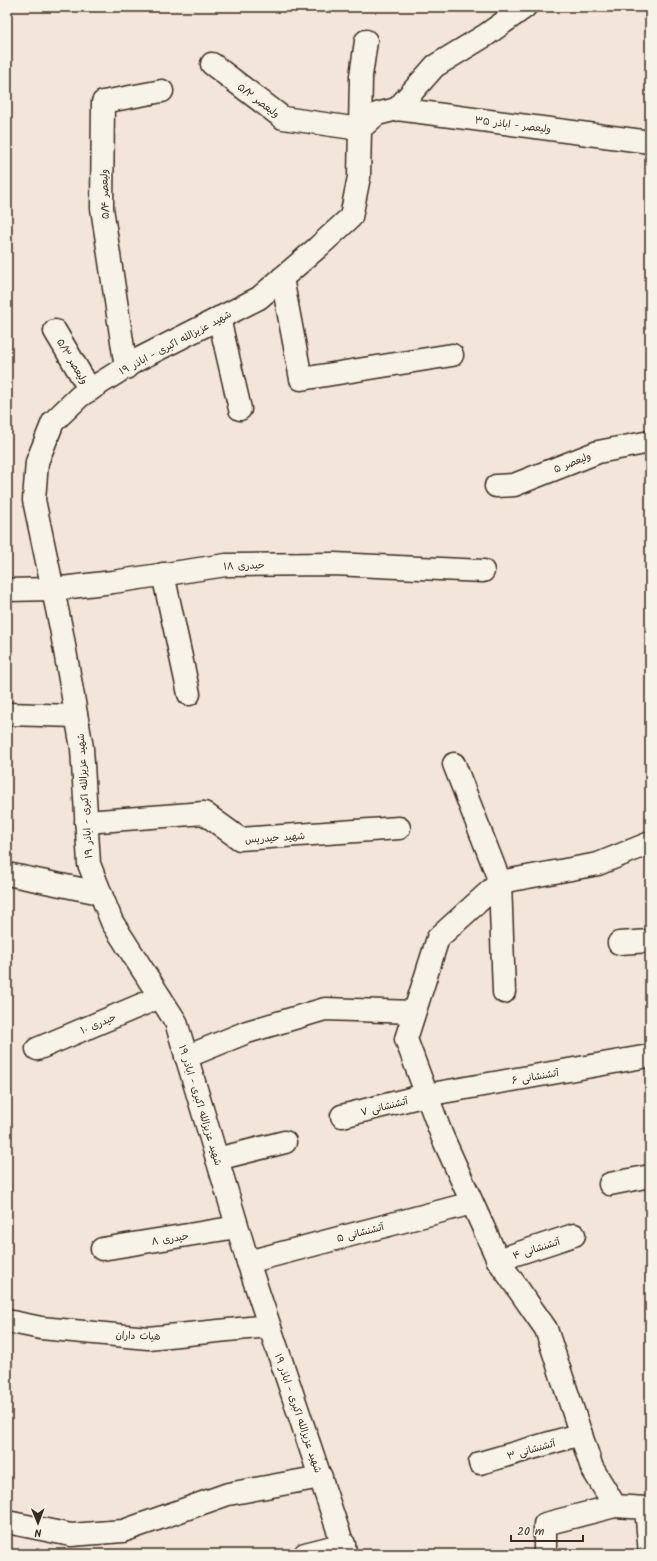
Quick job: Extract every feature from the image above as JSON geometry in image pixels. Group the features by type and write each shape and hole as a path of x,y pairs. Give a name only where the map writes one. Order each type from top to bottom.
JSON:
{"street":[{"path":"360,129 387,112 435,66 486,35 525,7"},
{"name":"شهید عزیزالله اکبری - اباذر ۱۹","path":"345,1549 248,1262 176,1022 112,922 89,864 82,748 34,500 37,462 53,422 80,396 137,360 259,298 351,217 359,177 361,76 366,41"},
{"name":"ولیعصر ۵/۲","path":"212,64 283,118 360,129"},
{"name":"ولیعصر ۵/۴","path":"126,368 102,208 103,102 162,91"},
{"name":"ولیعصر - اباذر ۳۵","path":"387,112 650,142"},
{"path":"282,278 301,379 452,355"},
{"path":"219,318 240,409"},
{"name":"ولیعصر ۵/۳","path":"55,331 90,390"},
{"name":"ولیعصر ۵","path":"496,486 514,485 598,452 650,442"},
{"name":"حیدری ۱۸","path":"7,590 52,589 113,582 226,564 334,564 483,571"},
{"path":"163,574 189,694"},
{"path":"7,714 76,716"},
{"path":"454,764 500,882 504,992"},
{"name":"شهید حیدریس","path":"86,822 204,813 240,839 399,828"},
{"path":"615,1506 592,1468 546,1330 498,1260 442,1136 406,1039 438,938 500,882 598,864 650,842"},
{"path":"7,874 100,893"},
{"path":"619,943 650,941"},
{"name":"حیدری ۱۰","path":"37,1049 160,997"},
{"path":"186,1057 247,1032 325,1009 414,1012"},
{"name":"آتشنشانی ۶","path":"426,1095 643,1057"},
{"name":"آتشنشانی ۷","path":"342,1116 426,1095"},
{"path":"217,1159 285,1142"},
{"path":"610,1184 650,1176"},
{"name":"آتشنشانی ۵","path":"248,1262 472,1203"},
{"name":"حیدری ۸","path":"102,1249 237,1227"},
{"name":"آتشنشانی ۴","path":"498,1260 574,1235"},
{"name":"هیات داران","path":"7,1320 41,1328 148,1338 269,1326"},
{"name":"آتشنشانی ۳","path":"480,1464 581,1434"},
{"path":"7,1522 71,1535 123,1531 228,1494 321,1477"},
{"path":"545,1554 545,1524 615,1506 646,1508 650,1554"},
{"path":"304,1554 345,1549"}]}
